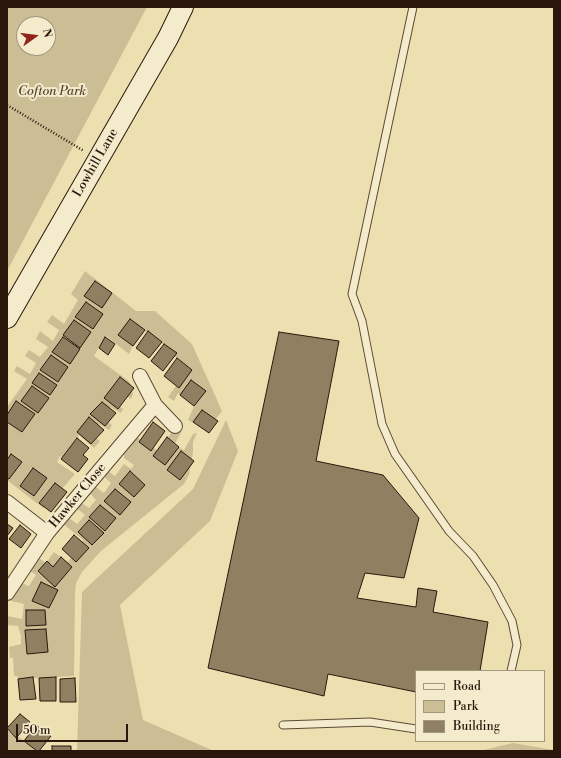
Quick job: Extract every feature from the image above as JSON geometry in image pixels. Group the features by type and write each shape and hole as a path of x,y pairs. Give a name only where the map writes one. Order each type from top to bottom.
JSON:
{"street":[{"name":"Lowhill Lane","path":"7,318 168,38 183,7"},
{"path":"140,376 155,405 175,426"},
{"name":"Hawker Close","path":"7,592 47,533 155,405"},
{"path":"7,502 47,533"}],"lane":[{"path":"413,7 352,294 362,321 382,424 395,454 449,531 473,556 496,591 512,621 517,645 511,670"},
{"path":"283,725 370,722 415,729"}],"path":[{"path":"7,105 98,159"}],"green space":[{"name":"Cofton Park","path":"7,7 147,7 7,271"},
{"path":"85,271 136,311 155,311 192,344 222,411 207,430 188,420 194,406 178,393 174,401 168,397 189,368 170,352 171,350 142,328 129,354 106,336 94,356 130,382 133,394 131,399 124,395 118,405 123,409 121,413 110,407 105,420 112,425 109,430 99,424 93,436 100,441 94,448 79,435 62,457 60,456 57,462 75,474 48,505 43,508 7,480 7,407 27,379 14,371 17,366 30,374 36,363 25,356 29,350 40,357 48,347 36,339 40,331 53,341 59,330 47,322 52,315 64,324 78,300 71,294"},
{"path":"226,420 238,451 210,521 120,605 143,720 214,751 77,751 82,592 193,489"},
{"path":"175,428 180,428 181,433 174,445 184,450 193,434 197,433 193,442 193,452 189,475 184,484 101,551 82,572 76,583 74,676 18,679 17,676 14,676 13,658 10,658 9,647 21,644 21,636 18,626 7,625 7,616 22,619 24,604 7,600 16,581 29,586 36,575 27,569 36,556 46,563 54,552 68,562 83,540 62,523 68,517 77,524 85,515 75,507 80,502 89,508 96,500 88,491 93,485 104,493 111,483 101,474 105,469 115,476 124,464 131,469 134,465 124,458 124,452 135,436 158,451"},
{"path":"7,730 16,737 18,736 37,751 7,751"},
{"path":"513,743 554,750 554,751 479,751"}],"building":[{"path":"95,281 112,293 102,308 84,296"},
{"path":"86,302 103,314 93,329 75,317"},
{"path":"130,319 145,330 133,346 118,335"},
{"path":"74,320 91,332 80,348 63,335"},
{"path":"148,331 162,342 149,358 136,348"},
{"path":"279,332 339,341 316,461 383,475 419,518 404,578 365,573 357,598 416,607 418,588 437,591 433,612 488,622 480,670 415,670 415,692 328,674 324,696 208,668"},
{"path":"63,337 80,349 70,364 52,352"},
{"path":"105,337 115,344 108,355 99,348"},
{"path":"164,344 177,353 163,371 151,361"},
{"path":"51,355 68,367 58,382 40,370"},
{"path":"177,358 192,370 179,388 164,376"},
{"path":"39,373 57,385 50,395 32,383"},
{"path":"120,377 134,388 118,409 104,398"},
{"path":"191,380 206,391 194,406 180,395"},
{"path":"32,386 49,398 38,413 21,401"},
{"path":"16,401 35,414 22,432 7,422 7,415"},
{"path":"102,402 116,413 105,426 90,414"},
{"path":"202,410 218,421 209,433 193,422"},
{"path":"89,417 104,430 91,444 77,432"},
{"path":"153,422 165,431 151,451 139,442"},
{"path":"167,437 179,447 165,465 153,456"},
{"path":"77,438 89,448 83,455 88,459 78,472 61,459"},
{"path":"181,451 194,461 180,480 167,470"},
{"path":"11,454 22,462 9,479 7,478 7,460"},
{"path":"33,468 47,478 34,496 20,486"},
{"path":"130,471 145,485 134,497 119,484"},
{"path":"55,483 67,492 51,512 39,503"},
{"path":"115,489 131,502 120,515 104,501"},
{"path":"100,505 116,518 105,531 89,517"},
{"path":"89,520 104,533 92,545 78,532"},
{"path":"7,524 13,528 7,536"},
{"path":"20,525 31,534 21,548 9,539"},
{"path":"74,535 89,548 76,562 62,549"},
{"path":"61,557 72,567 55,587 38,571 47,561 53,567"},
{"path":"41,582 58,590 49,608 32,601"},
{"path":"26,610 45,610 46,625 26,626"},
{"path":"46,629 48,652 27,654 25,630"},
{"path":"33,677 36,699 20,700 18,679"},
{"path":"56,677 56,701 40,701 39,678"},
{"path":"75,678 76,702 60,702 60,679"},
{"path":"20,714 30,722 16,738 7,728"},
{"path":"36,725 51,736 39,751 24,741"},
{"path":"52,746 71,746 71,751 52,751"}]}
